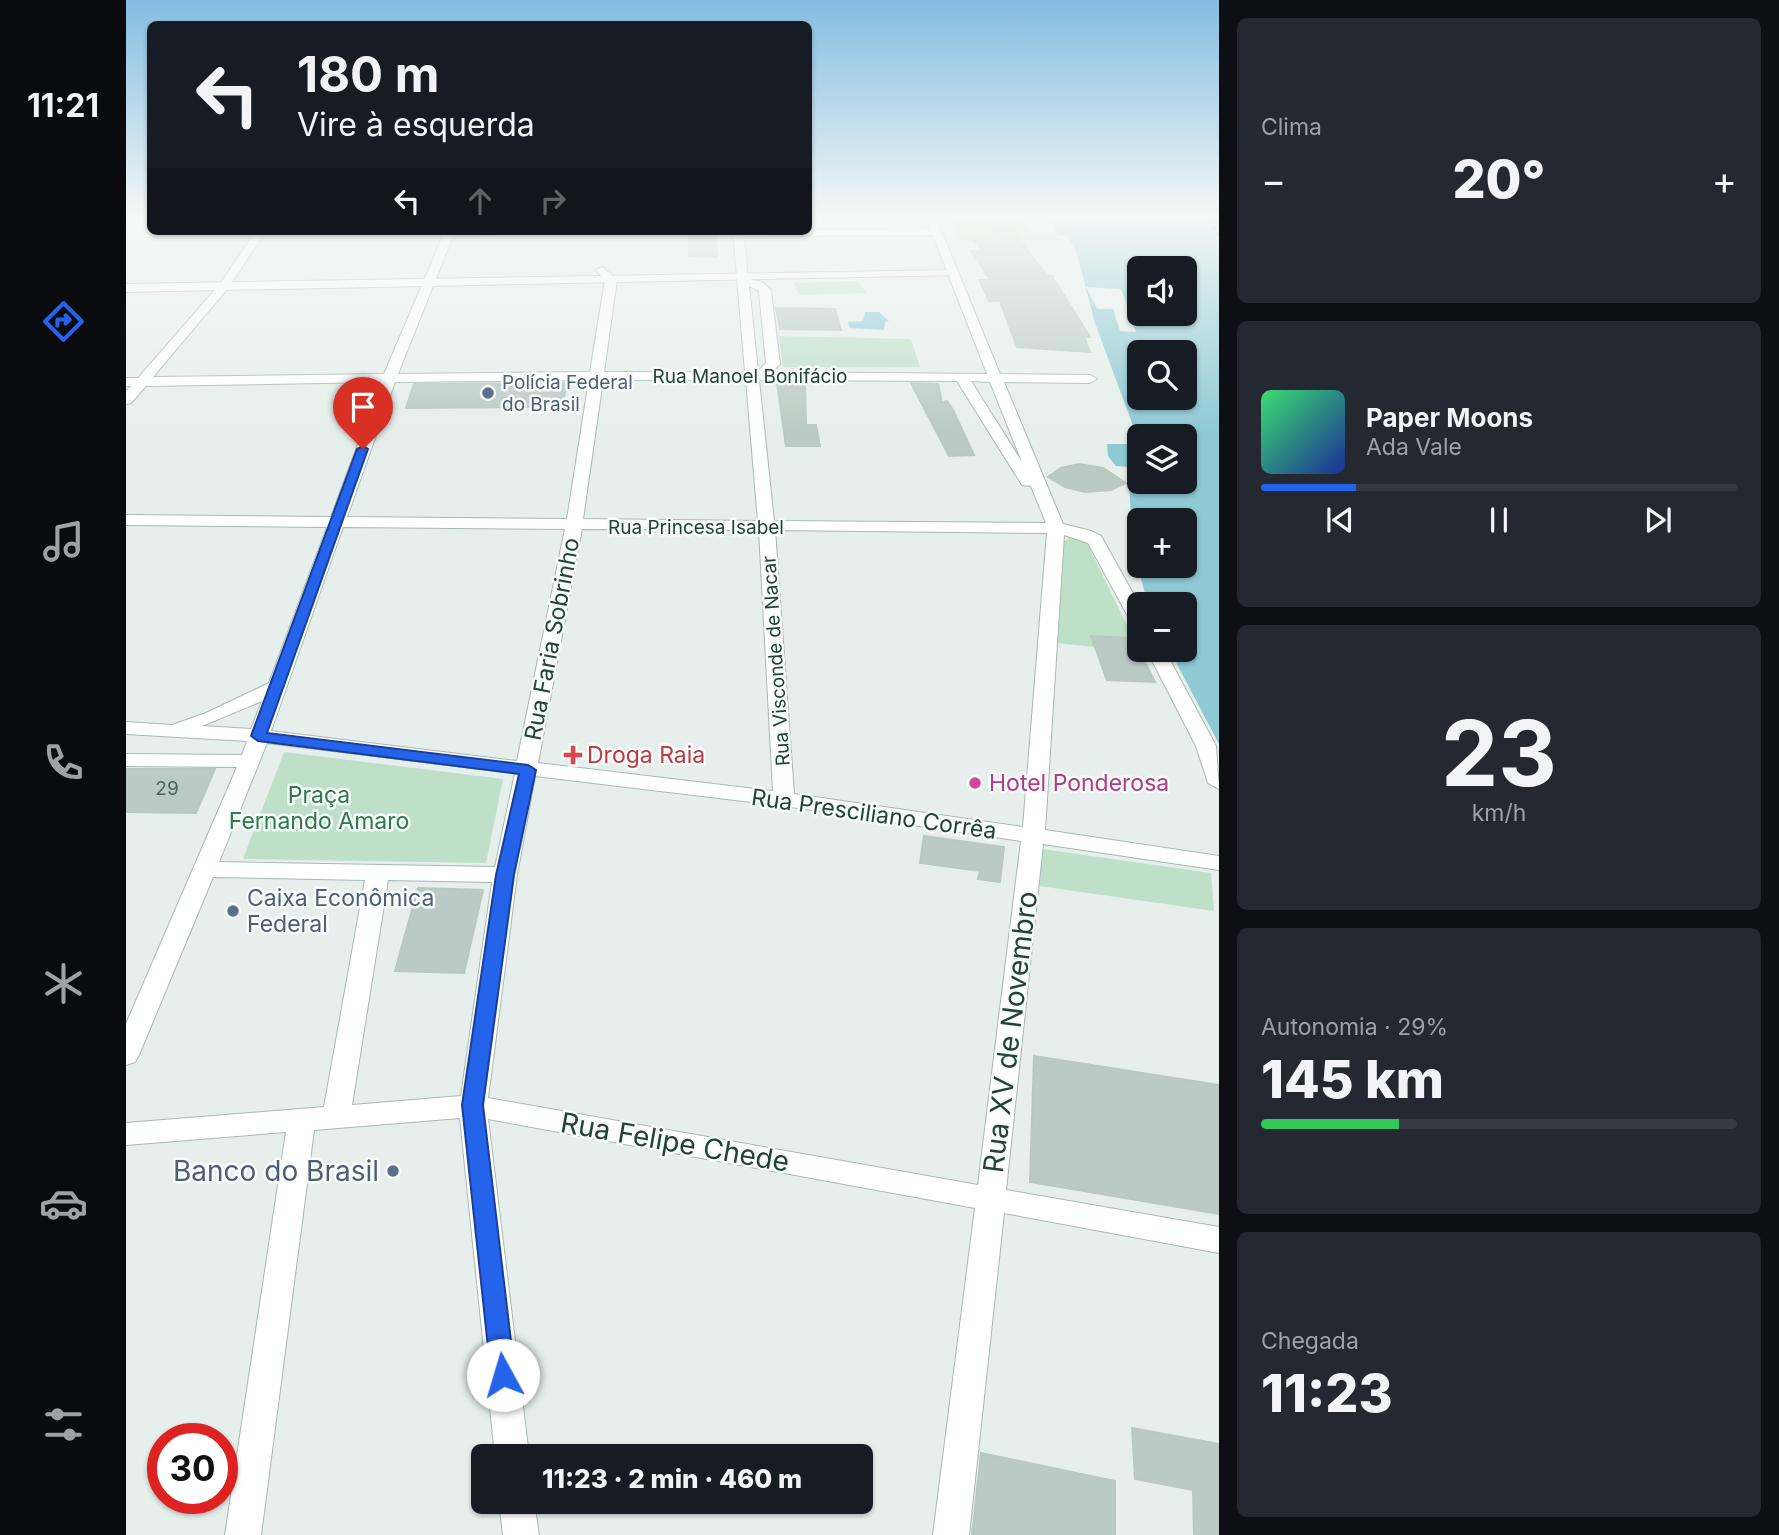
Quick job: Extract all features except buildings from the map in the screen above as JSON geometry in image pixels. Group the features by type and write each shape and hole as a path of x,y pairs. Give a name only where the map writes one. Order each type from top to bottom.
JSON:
{"street":[{"path":"126,400 221,290"},
{"path":"126,1055 250,761 335,522 390,376 427,290"},
{"name":"Rua Faria Sobrinho","path":"511,1444 472,1105 505,875 528,770 543,672 573,526 597,376 606,290"},
{"name":"Rua Visconde de Nacar","path":"744,290 758,375 784,799"},
{"path":"758,375 773,364 765,290"},
{"path":"960,290 1056,528"},
{"name":"Rua Manoel Bonifácio","path":"126,382 390,376 758,375 1090,379"},
{"path":"961,377 1056,528"},
{"name":"Rua Princesa Isabel","path":"126,520 767,528 1056,528 1078,531 1095,540 1127,598"},
{"name":"Rua XV de Novembro","path":"951,1535 1033,837 1056,528"},
{"path":"1162,662 1206,746 1219,783"},
{"path":"163,731 213,716 276,687"},
{"name":"Rua Presciliano Corrêa","path":"126,727 258,736 784,799 1219,863"},
{"path":"126,760 250,761"},
{"path":"205,869 505,875"},
{"path":"336,1118 378,873"},
{"name":"Rua Felipe Chede","path":"126,1134 300,1122 472,1105 1219,1240"},
{"path":"243,1535 300,1122"},
{"path":"518,1514 521,1535"}],"green space":[{"path":"797,290 864,290 866,293 800,295"},
{"path":"779,336 911,339 920,367 783,367"},
{"path":"1072,536 1086,541 1127,626 1127,638 1092,636 1095,647 1056,643 1063,542"},
{"name":"Praça Fernando Amaro","path":"284,752 503,779 486,863 243,859"},
{"path":"1042,849 1211,873 1214,911 1039,886"}],"water":[{"path":"1086,290 1127,290 1127,326 1197,326 1197,290 1219,290 1219,744 1176,662 1197,662 1197,592 1145,592 1141,578 1197,578 1197,508 1130,508 1130,494 1197,494 1197,424 1132,424 1127,410 1197,410 1197,340 1127,340 1127,410 1095,323"},
{"path":"865,312 879,312 889,321 885,322 884,330 850,328 848,322 863,321"},
{"path":"1107,444 1127,444 1127,467 1116,466 1108,456"}],"pier":[{"path":"1087,290 1121,290 1127,306 1127,326 1134,326 1136,332 1120,331 1113,309 1097,309"}],"place":[{"name":"Polícia Federal do Brasil","path":"488,393"},
{"name":"Droga Raia","path":"573,755"},
{"name":"Hotel Ponderosa","path":"975,783"},
{"name":"Caixa Econômica Federal","path":"233,911"},
{"name":"Banco do Brasil","path":"393,1171"}],"route":[{"path":"363,449 258,736 528,770 505,875 472,1105 503,1375"}]}
